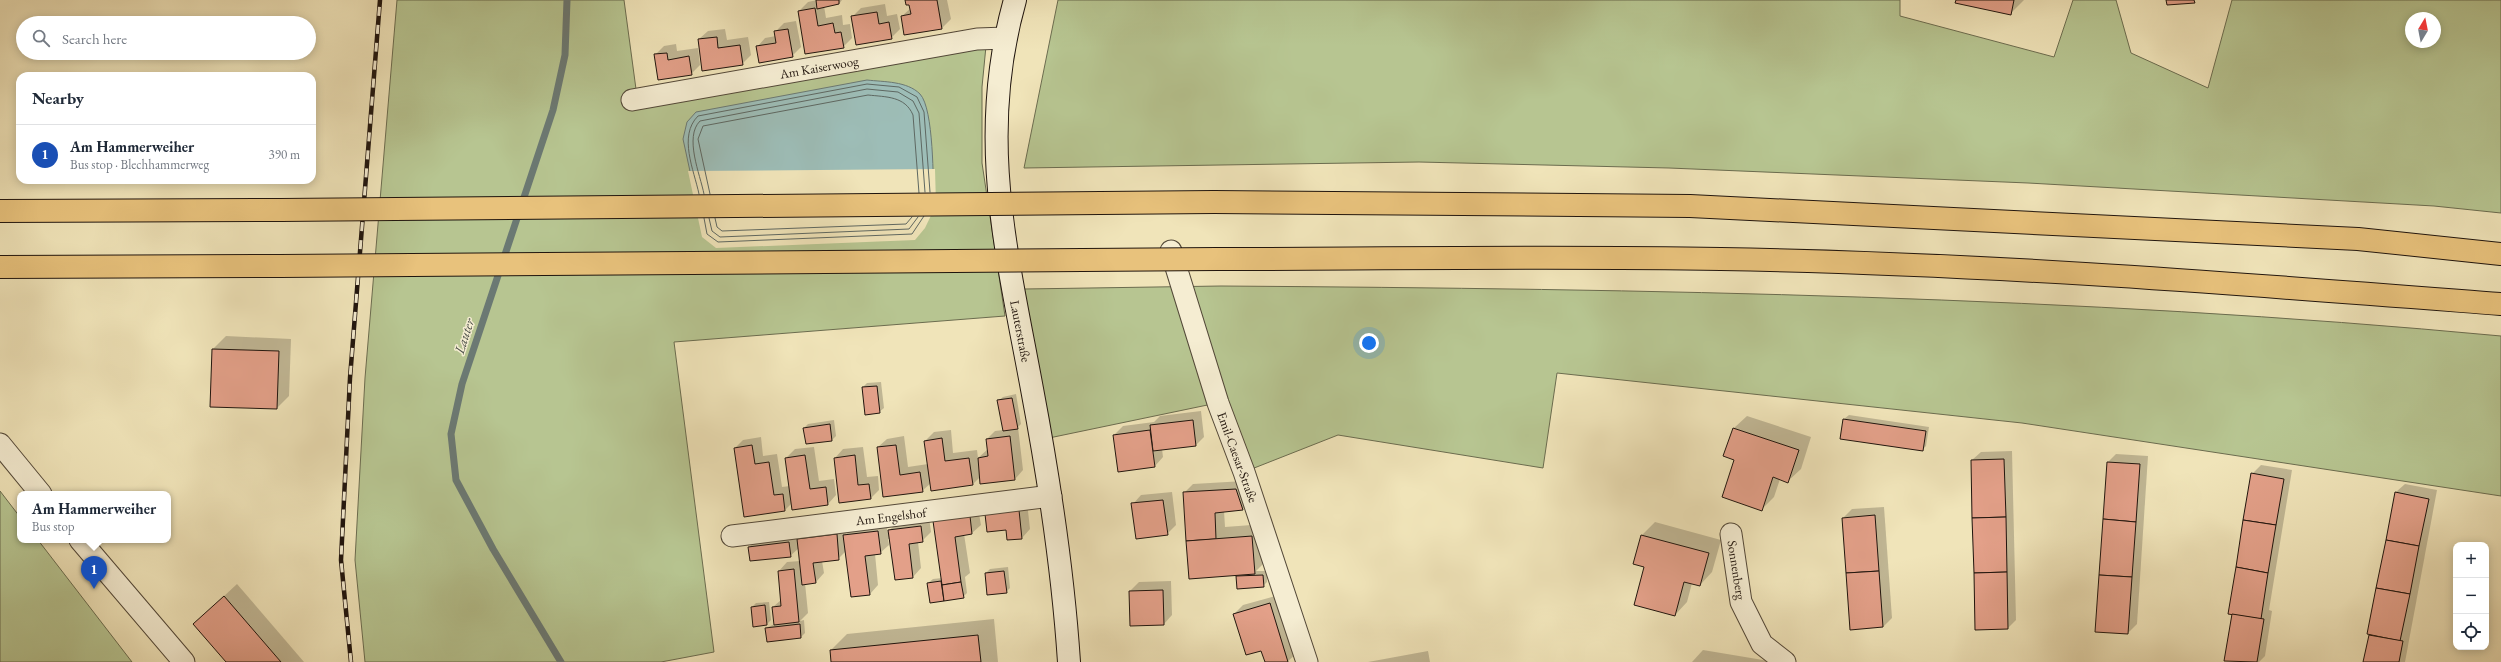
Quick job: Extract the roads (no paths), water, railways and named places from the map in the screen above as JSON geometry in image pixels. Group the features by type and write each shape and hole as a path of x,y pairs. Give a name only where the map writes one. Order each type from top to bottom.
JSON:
{"highway":[{"path":"0,211 1214,202 1690,206 2358,239 2501,254"},
{"path":"0,267 1216,259 1721,259 1932,266 2147,277 2501,304"}],"main road":[{"name":"Lauterstraße","path":"1015,0 1006,38 996,122 997,183 1002,229 1051,496 1069,662"}],"street":[{"name":"Am Kaiserwoog","path":"632,100 977,39 1006,38"},
{"name":"Emil-Caesar-Straße","path":"1171,251 1218,403 1244,472 1307,662"},
{"path":"0,444 39,491"},
{"name":"Am Engelshof","path":"732,536 1051,496"},
{"name":"Sonnenberg","path":"1731,534 1741,602 1762,644 1785,662"},
{"path":"83,543 184,662"}],"water":[{"path":"867,80 902,84 915,90 920,94 925,102 932,146 934,204 704,236 683,139 687,122 696,112"}],"waterway":[{"name":"Lauter","path":"561,662 493,549 456,480 451,434 462,384 553,110 565,55 567,0"}],"railway":[{"path":"351,662 341,560 350,378 380,0"}],"place":[{"name":"Am Hammerweiher","path":"94,589"}]}
